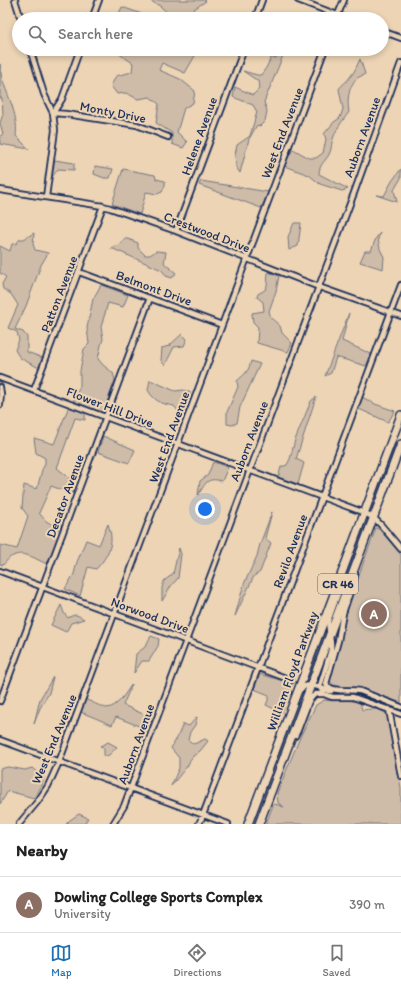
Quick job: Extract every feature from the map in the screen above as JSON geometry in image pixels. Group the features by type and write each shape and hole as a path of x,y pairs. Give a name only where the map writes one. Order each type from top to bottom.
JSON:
{"highway":[{"name":"William Floyd Parkway","path":"259,824 354,569 401,415"},
{"name":"William Floyd Parkway","path":"248,824 345,565 369,516 401,444"}],"street":[{"path":"15,0 19,12"},
{"path":"95,12 99,0"},
{"path":"258,12 262,0"},
{"path":"298,0 326,12"},
{"path":"339,12 344,0"},
{"path":"389,34 401,38"},
{"path":"32,56 44,94 53,113 55,130 46,197"},
{"path":"53,113 62,99 77,56"},
{"name":"Helene Avenue","path":"176,231 241,56"},
{"name":"West End Avenue","path":"19,824 48,786 59,762 248,259 271,192 322,56"},
{"name":"Auborn Avenue","path":"113,824 124,806 131,788 319,287 401,63"},
{"name":"Monty Drive","path":"53,113 137,125 168,137"},
{"name":"Crestwood Drive","path":"0,190 103,206 176,231 319,287 401,316"},
{"name":"Patton Avenue","path":"34,390 103,206"},
{"name":"Belmont Drive","path":"79,272 222,325"},
{"name":"Revilo Avenue","path":"199,824 401,285"},
{"name":"Decator Avenue","path":"0,701 150,298"},
{"name":"Flower Hill Drive","path":"0,378 369,516"},
{"path":"0,387 0,405"},
{"path":"369,516 381,525 401,549"},
{"path":"324,694 321,688 322,678 331,650 328,621 343,578 345,565"},
{"path":"347,690 328,688 326,684 340,637 344,608 354,580 354,569"},
{"name":"Norwood Drive","path":"0,571 291,680"},
{"path":"297,693 303,686 307,685 332,691 354,690 401,707"},
{"path":"289,744 298,730 309,702 316,694 324,694 333,697 353,697 401,714"},
{"path":"388,702 401,776"},
{"path":"0,740 228,824"}],"shaded area":[{"path":"149,0 206,1 194,9 195,12 167,12 160,6"},
{"path":"122,7 136,12 120,12"},
{"path":"122,56 195,56 185,73 162,63 159,70 180,79 195,91 193,103 184,108 177,132 187,142 183,148 172,144 172,133 156,123 159,104 150,97 138,99 126,93 117,94 111,86 116,76 132,72 133,63"},
{"path":"277,56 283,56 264,102 267,111 265,121 260,126 257,125 249,139 240,173 236,167 235,155 237,145 250,136 257,112 253,105 233,97 235,87 253,95 259,89 258,81 243,71 261,75 271,58 276,58"},
{"path":"360,59 365,74 356,79 351,86 348,99 349,112 336,132 332,141 330,152 319,170 319,174 348,189 342,191 320,184 309,175 284,166 293,149 309,158 316,158 323,153 326,139 324,134 334,122 340,118 343,109 339,89 353,73"},
{"path":"0,64 3,82 12,104 16,120 16,136 29,149 0,144 0,136 3,134 0,123 3,114 2,98 0,98"},
{"path":"54,160 74,163 74,170 58,169 52,177"},
{"path":"95,166 113,169 110,178 104,178 94,174"},
{"path":"123,169 155,175 156,179 165,181 162,192 157,194 146,192 140,214 112,204"},
{"path":"401,169 401,178 394,190 397,202 376,195 384,196 392,181"},
{"path":"201,181 269,192 261,208 199,185"},
{"path":"294,223 301,223 298,246 289,250 288,237"},
{"path":"34,233 33,244 35,250 48,253 41,265 26,306 15,329 23,332 27,337 27,352 43,358 39,368 20,358 15,350 19,340 17,332 8,328 18,305 11,294 3,289 2,284 6,277 0,273 0,246 10,251 12,244 16,244 20,239 24,239"},
{"path":"380,233 378,239 380,249 384,257 383,269 360,262 365,251 371,251 376,238"},
{"path":"124,239 138,243 138,248 145,255 150,255 156,251 166,252 164,263 176,273 172,278 166,276 162,270 111,248 122,243"},
{"path":"268,272 279,276 276,291 269,311 271,318 280,326 282,333 292,343 288,352 257,343 258,327 253,322 252,313 264,311 263,302 257,297 258,294 265,290 267,286"},
{"path":"101,285 128,295 123,307 108,303 101,327 103,339 98,359 113,373 115,380 103,413 73,402 80,386 80,371 84,349 89,344 87,328 93,299"},
{"path":"349,313 342,341 371,354 366,366 336,357 331,373 325,376"},
{"path":"182,334 187,339 184,346 174,347 165,365 161,361 162,348 169,346"},
{"path":"251,361 260,364 240,407 237,423 232,425 227,424 227,412 238,387 237,381 246,372"},
{"path":"150,380 175,391 183,390 190,392 190,398 183,417 174,406 162,403 153,397 148,390"},
{"path":"316,397 296,459 304,463 298,484 278,478 281,467 287,465 290,459 295,440 311,401"},
{"path":"362,397 375,404 395,411 388,422 359,409"},
{"path":"69,406 85,413 85,420 75,418 57,468 74,483 74,494 51,486 39,513 46,521 61,530 47,564 30,556 17,554 9,558 3,565 0,564 1,545 17,549 28,516 22,508 24,485 37,489 45,464 45,458 36,453 34,438 54,444"},
{"path":"103,436 135,450 129,463 98,452"},
{"path":"213,462 228,467 222,481 213,480 207,482 198,495 200,481 208,475"},
{"path":"272,512 265,538 271,543 260,572 254,576 235,616 244,584 257,556"},
{"path":"108,524 111,541 105,559 96,569 88,567 80,596 65,589 74,574 86,540 99,545"},
{"path":"376,528 380,530 401,555 401,703 362,688 333,685 330,681 347,608"},
{"path":"179,548 181,554 178,578 162,601 162,588 164,581 173,574"},
{"path":"61,605 68,618 76,615 84,619 71,623 66,632 51,625"},
{"path":"151,636 159,639 158,646 149,661 142,661 134,673 136,654 145,647"},
{"path":"260,674 290,683 292,685 282,713 266,705 269,695 254,689"},
{"path":"53,677 49,693 40,708 34,724 40,699"},
{"path":"132,684 123,705 152,718 149,730 116,717 112,725 81,712 85,699 106,708 118,703"},
{"path":"324,700 360,702 362,710 380,710 387,714 389,718 401,788 401,824 266,824 273,805 275,804 284,807 278,803 277,793 301,735 316,705"},
{"path":"197,717 188,740 194,744 205,739 208,741 200,751 192,757 188,765 171,786 179,768 179,758 171,748 183,724 189,726"},
{"path":"108,742 117,747 110,754 104,756 104,748 100,746"},
{"path":"8,767 25,770 32,768 44,778 42,785 34,798 8,791 0,804 0,769"},
{"path":"79,814 88,818 84,824 66,824 70,820"}],"place":[{"name":"Dowling College Sports Complex","path":"374,614"}]}
